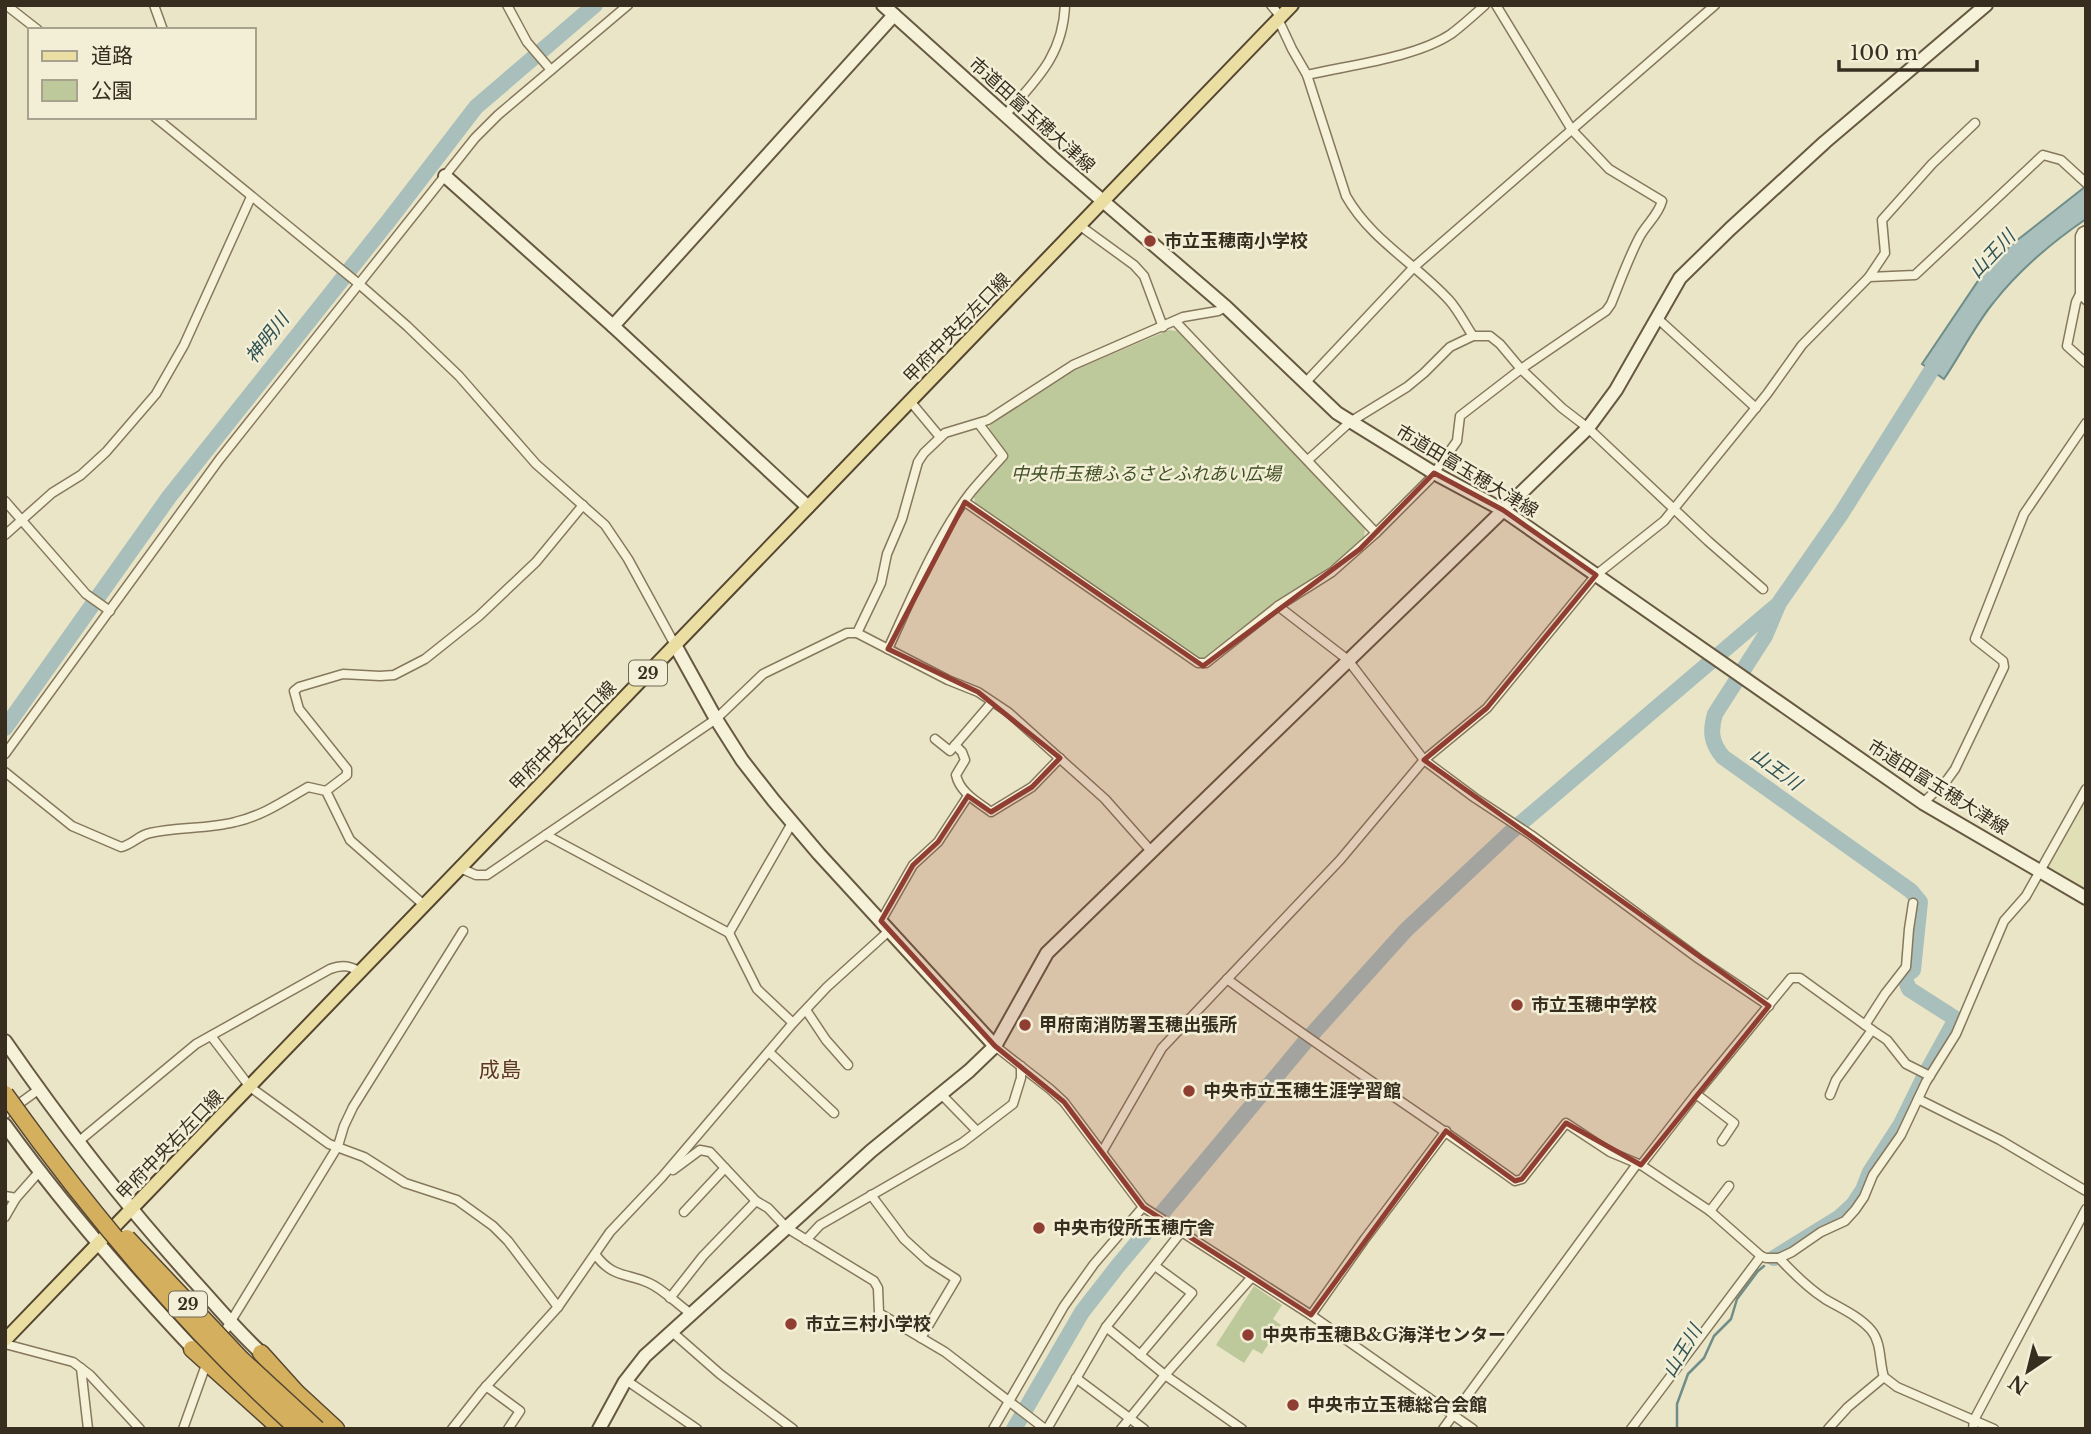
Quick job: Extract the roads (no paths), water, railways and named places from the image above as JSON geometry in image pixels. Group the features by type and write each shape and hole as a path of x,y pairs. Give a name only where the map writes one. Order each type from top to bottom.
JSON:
{"highway":[{"name":"29","path":"5,1094 64,1175 155,1286 206,1340 298,1429"},
{"name":"29","path":"64,1175 241,1359 317,1429"},
{"path":"192,1349 277,1428"},
{"path":"261,1353 297,1393 336,1429"}],"main road":[{"name":"甲府中央右左口線","path":"5,1342 1292,5"}],"street":[{"path":"6,5 35,28"},
{"path":"154,5 162,28"},
{"path":"507,5 527,42 549,68"},
{"path":"5,754 107,609 219,460 356,282 475,138 549,68 628,5"},
{"name":"市道田富玉穂大津線","path":"883,5 898,10 1006,114 1226,307 1337,413 1434,473 1503,510 1923,803 2086,898"},
{"path":"1006,114 1041,75 1053,56 1061,37 1065,5"},
{"path":"1272,5 1307,75 1346,196 1354,211 1387,246 1450,301 1473,336"},
{"path":"1307,75 1425,46 1450,34 1485,5"},
{"path":"965,502 1198,663 1206,663 1278,606 1332,572 1376,533 1434,473 1457,441 1460,416 1521,369 1606,311 1639,238 1658,213 1662,201 1609,169 1572,130 1496,5"},
{"path":"1305,383 1414,267 1715,5"},
{"path":"598,1429 626,1381 645,1356 871,1151 969,1071 995,1046 1047,953 1588,428 1616,390 1680,278 1834,134 1986,5"},
{"path":"613,326 898,10"},
{"path":"157,119 407,326 459,376 536,464 605,525 618,541 716,719 742,760 792,823 995,1046 1064,1102 1143,1207 1311,1315 1473,1429"},
{"path":"1102,1152 1162,1048 1340,860 1424,760 1487,708 1596,575 1664,521 1756,408 1802,345 1869,277 1885,253 1882,220 1932,164 1975,123"},
{"path":"1869,277 1915,275 2043,155 2060,160 2085,183"},
{"path":"445,176 613,326 808,507"},
{"path":"5,535 52,493 81,475 98,460 156,394 184,345 251,197"},
{"path":"1079,225 1134,265 1144,276 1163,327"},
{"path":"2086,230 2081,232 2080,236 2083,297 2076,302 2067,346 2086,363"},
{"path":"857,634 881,583 887,554 902,519 918,463 940,437 945,433 988,420 1073,365 1175,321 1226,307"},
{"path":"1657,318 1756,408"},
{"path":"1175,321 1376,533"},
{"path":"1308,460 1350,422 1407,387 1450,347 1465,338 1490,336 1562,408 1588,428 1763,589"},
{"path":"910,401 940,437"},
{"path":"1923,803 1955,769 2004,667 2003,661 1975,639 2015,534 2034,497 2086,423"},
{"path":"888,649 945,533 965,502 1003,456 979,424"},
{"path":"5,501 88,595 107,609"},
{"path":"326,791 346,775 346,769 299,709 294,691 299,687 343,674 394,675 425,659 480,616 537,562 583,505"},
{"path":"1278,606 1348,660 1424,760 1769,1006"},
{"path":"460,868 476,875 487,875 716,719 764,674 846,633 857,634 978,692 1008,712 1105,799 1151,851"},
{"path":"935,740 950,751 992,702"},
{"path":"955,746 962,752 965,760 956,775 957,782 968,796 991,812 1032,787 1060,758"},
{"path":"5,772 72,826 121,847 143,834 249,819 308,787 326,791"},
{"path":"1227,979 1318,1046 1446,1131 1515,1181 1522,1180 1566,1124 1610,1152 1639,1164 1710,1211 1761,1256 1779,1258 1821,1232 1845,1221 1864,1197 1873,1175 1901,1135 1930,1076 1955,1034 2004,921 2026,896 2086,789"},
{"path":"326,791 350,839 424,905"},
{"path":"452,1429 486,1386 558,1307 610,1232 662,1177 793,1023 885,925 913,865 938,842 968,796"},
{"path":"729,933 792,823"},
{"path":"546,835 729,933 757,989 793,1023"},
{"path":"1830,1095 1885,994 1906,967 1913,903"},
{"path":"183,1429 207,1363 338,1146 353,1107 463,931"},
{"path":"78,1142 196,1044 339,965 350,966 361,972"},
{"path":"1443,1429 1639,1164 1791,978 1800,978 1887,1040 1906,1064 1930,1076"},
{"path":"806,1010 826,1040 848,1065"},
{"path":"211,1036 250,1087 330,1144 364,1157 405,1183 457,1200 475,1211 508,1241 558,1307"},
{"path":"5,1041 38,1090 153,1236 261,1353 347,1429"},
{"path":"769,1052 834,1112"},
{"path":"806,1240 820,1225 962,1143 1013,1104 1021,1078 1021,1066"},
{"path":"5,1114 38,1090"},
{"path":"941,1094 977,1131"},
{"path":"1696,1094 1734,1123 1722,1141"},
{"path":"1918,1100 2000,1140 2086,1191"},
{"path":"5,1125 39,1172 192,1349"},
{"path":"1311,1315 1446,1131"},
{"path":"662,1177 700,1150 710,1152 756,1201 768,1208 787,1228 874,1281 878,1287 879,1313 945,1352 1046,1429 1106,1327 1182,1231"},
{"path":"684,1212 725,1168"},
{"path":"5,1217 16,1198 39,1172"},
{"path":"1710,1211 1729,1186"},
{"path":"871,1195 904,1239 928,1261 956,1279 921,1338"},
{"path":"5,1196 16,1198"},
{"path":"670,1298 703,1256 756,1201"},
{"path":"993,1429 1064,1306 1094,1264 1143,1207"},
{"path":"1974,1424 2086,1209"},
{"path":"595,1254 599,1261 614,1272 649,1283 690,1313"},
{"path":"1631,1429 1761,1256"},
{"path":"1779,1258 1790,1271 1823,1297 1871,1330 1879,1344 1884,1377 1897,1387 1974,1424 1994,1429"},
{"path":"1140,1355 1192,1293 1155,1266"},
{"path":"1121,1429 1252,1277"},
{"path":"1106,1327 1232,1426 1242,1429"},
{"path":"671,1331 720,1374 793,1429"},
{"path":"5,1342 62,1358 81,1368 112,1397 140,1429"},
{"path":"81,1368 88,1429"},
{"path":"1828,1429 1884,1377"},
{"path":"1076,1378 1144,1429"},
{"path":"626,1381 697,1429"},
{"path":"486,1386 520,1411 508,1429"}],"water":[{"path":"2086,186 2086,219 2014,278 1987,311 1944,379 1922,364 1984,272 2011,245"}],"waterway":[{"name":"神明川","path":"5,728 169,497 476,107 595,5"},
{"name":"山王川","path":"1774,1258 1840,1217 1853,1205 1870,1172 1901,1124 1956,1019 1909,989 1904,976 1913,970 1920,902 1911,891 1723,757 1714,742 1713,720 1765,636 1779,603 1841,514 1943,352"},
{"path":"1014,1429 1082,1312 1117,1267 1305,1042 1406,930 1514,829 1776,606"},
{"name":"山王川","path":"1677,1429 1677,1404 1688,1374 1704,1358 1714,1336 1731,1319 1737,1299 1764,1266"}],"place":[{"name":"市立玉穂南小学校","path":"1150,241"},
{"name":"市立玉穂中学校","path":"1517,1005"},
{"name":"甲府南消防署玉穂出張所","path":"1025,1025"},
{"name":"中央市立玉穂生涯学習館","path":"1189,1091"},
{"name":"中央市役所玉穂庁舎","path":"1039,1228"},
{"name":"市立三村小学校","path":"791,1324"},
{"name":"中央市玉穂B&G海洋センター","path":"1248,1335"},
{"name":"中央市立玉穂総合会館","path":"1293,1405"}],"district":[{"name":"成島","path":"500,1070"}],"park label":[{"name":"中央市玉穂ふるさとふれあい広場","path":"1146,474"}]}
